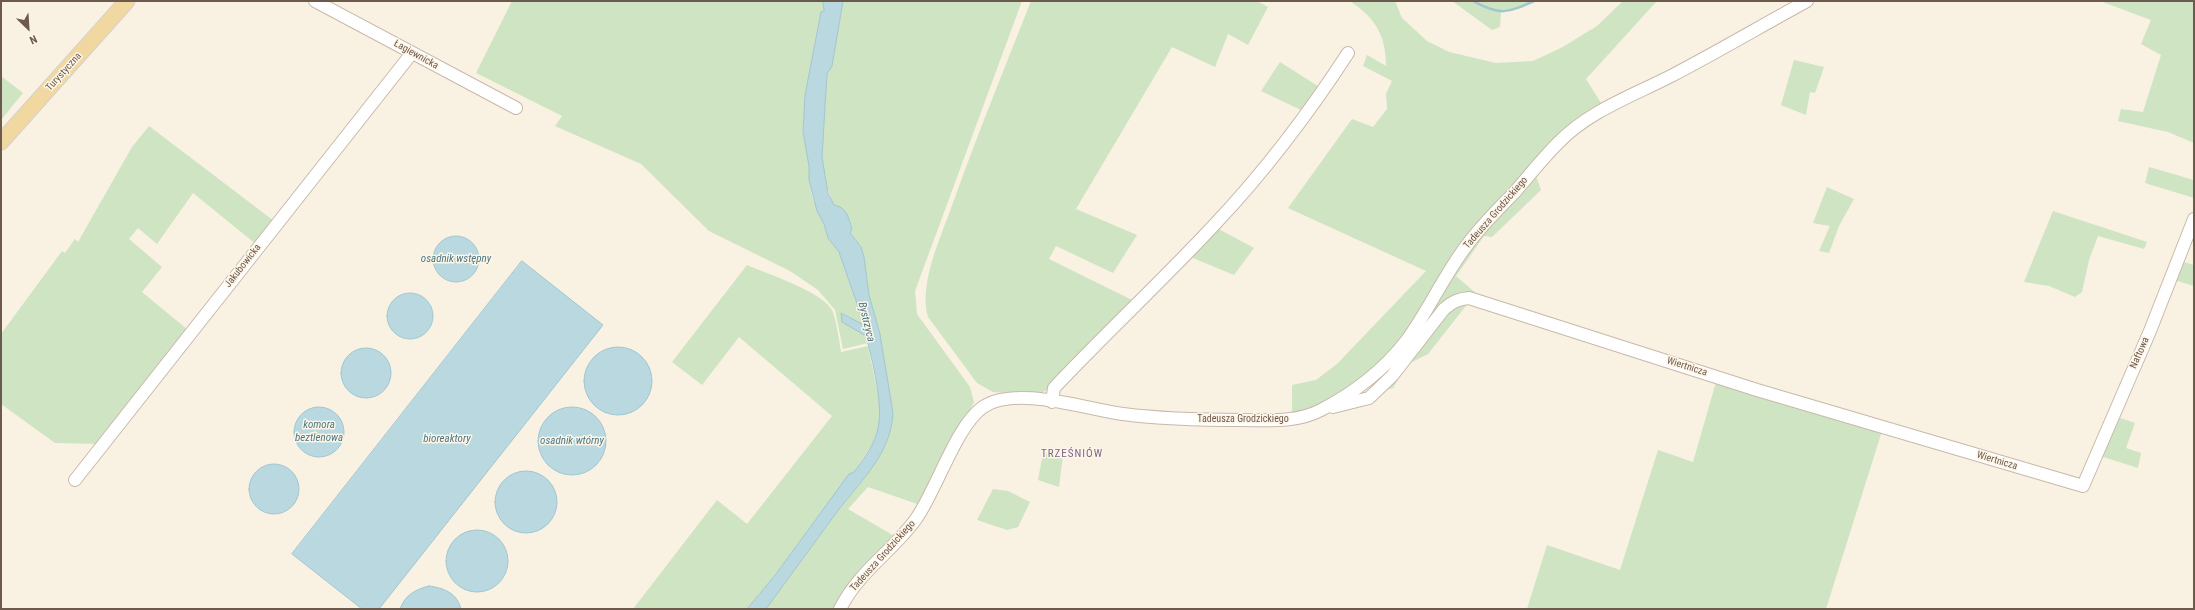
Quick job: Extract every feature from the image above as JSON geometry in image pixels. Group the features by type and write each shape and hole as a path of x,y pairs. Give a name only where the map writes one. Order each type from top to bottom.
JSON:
{"main road":[{"name":"Turystyczna","path":"1,142 126,1"}],"street":[{"name":"Łagiewnicka","path":"315,1 516,108"},
{"name":"Tadeusza Grodzickiego","path":"840,609 860,577 917,518 932,494 960,436 974,415 988,404 1001,399 1024,398 1133,415 1218,420 1293,420 1311,415 1331,405 1371,378 1393,357 1408,338 1442,282 1470,241 1570,131 1596,114 1672,75 1807,1"},
{"name":"Jakubowicka","path":"76,480 412,53"},
{"path":"1052,402 1054,388 1184,257 1248,186 1321,94 1348,53"},
{"name":"Naftowa","path":"2083,486 2150,331 2194,219"},
{"name":"Wiertnicza","path":"1331,405 1334,407 1369,398 1392,376 1444,309 1456,300 1469,298 1758,390 2083,486"}],"green space":[{"path":"512,1 823,1 825,11 821,12 805,95 803,132 809,166 809,180 812,196 824,224 828,238 839,252 862,318 868,343 843,349 835,310 818,290 790,271 709,231 641,164 555,126 562,116 476,73"},
{"path":"843,1 1022,1 915,291 917,314 970,387 974,402 923,506 868,487 848,509 896,537 844,609 766,609 880,456 891,428 893,413 880,334 869,295 864,257 861,247 850,233 852,229 850,223 834,206 825,181 822,157 827,74 832,66"},
{"path":"1031,1 1257,1 1268,7 1248,45 1228,34 1215,67 1172,47 1076,209 1137,235 1113,273 1056,246 1049,259 1134,301 1052,387 1038,395 993,392 977,383 928,317 926,303 926,289 929,273 938,242"},
{"path":"1350,1 1395,1 1402,18 1427,41 1449,52 1496,63 1533,61 1561,48 1597,26 1623,1 1657,1 1586,79 1603,106 1587,116 1536,176 1541,190 1492,237 1484,236 1456,276 1478,295 1465,307 1428,354 1408,364 1393,388 1383,391 1375,381 1355,385 1321,406 1292,415 1292,385 1316,380 1337,364 1426,271 1288,208 1352,119 1373,127 1387,109 1386,94 1392,81 1363,66 1367,55 1386,66 1384,45 1381,36 1377,28 1366,14"},
{"path":"1452,1 1534,1 1511,11 1501,11 1500,27 1492,30"},
{"path":"2100,1 2194,1 2194,143 2168,132 2118,121 2121,109 2143,112 2161,55 2141,44 2151,20"},
{"path":"1794,60 1824,67 1815,93 1810,92 1806,115 1781,105"},
{"path":"1280,62 1321,88 1301,110 1261,91"},
{"path":"1,76 23,93 1,120"},
{"path":"149,126 274,221 257,245 193,193 157,244 138,228 129,239 162,267 142,292 188,330 100,444 55,443 1,404 1,334 62,251 65,253 75,239 78,242 132,147"},
{"path":"2149,167 2194,180 2194,198 2145,183"},
{"path":"1827,187 1854,199 1839,226 1829,253 1819,251 1830,226 1813,223"},
{"path":"2053,211 2147,242 2144,249 2098,236 2089,260 2082,292 2075,297 2049,286 2024,282"},
{"path":"1215,227 1254,248 1234,275 1188,256"},
{"path":"2180,261 2194,265 2194,286 2174,280"},
{"path":"747,265 794,284 819,297 828,305 833,312 841,352 868,346 880,403 880,422 873,443 854,472 817,518 776,574 747,609 633,609 717,500 747,524 832,416 739,337 702,385 672,362"},
{"path":"1716,382 1882,431 1826,609 1527,609 1547,545 1620,570 1658,450 1693,462"},
{"path":"2115,416 2135,423 2126,448 2141,453 2138,468 2100,456"},
{"path":"1043,453 1063,455 1059,487 1038,480"},
{"path":"993,489 1008,491 1030,502 1018,527 1007,530 977,520"}],"water":[{"name":"Bystrzyca","path":"823,1 843,1 832,66 827,74 822,157 828,193 834,205 842,208 847,214 852,229 850,233 861,247 864,257 869,295 880,334 893,413 891,428 886,443 880,456 871,469 834,516 766,609 747,609 776,574 849,474 854,472 861,463 873,443 879,422 880,411 877,384 866,336 842,322 841,313 862,324 862,318 839,252 828,238 824,224 817,211 809,180 809,166 803,132 805,95 821,12 824,11"},
{"name":"osadnik wstępny","path":"451,236 461,236 469,240 475,246 479,254 479,264 475,272 469,278 461,282 451,282 443,278 437,272 433,264 433,254 437,246 443,240"},
{"name":"bioreaktory","path":"522,261 603,325 379,609 362,609 292,554"},
{"name":"osadnik wstępny","path":"405,293 415,293 423,297 429,303 433,311 433,321 429,329 423,335 415,339 405,339 397,335 391,329 387,321 387,311 391,303 397,297"},
{"name":"osadnik wtórny","path":"618,347 631,349 642,357 650,368 652,381 650,394 642,405 631,413 618,415 605,413 594,405 586,394 584,381 586,368 594,357 605,349"},
{"name":"komora beztlenowa","path":"366,348 380,352 387,359 391,373 387,387 380,394 366,398 352,394 345,387 341,373 345,359 352,352"},
{"name":"komora beztlenowa","path":"319,407 333,411 340,418 344,432 340,446 333,453 319,457 305,453 298,446 294,432 298,418 305,411"},
{"name":"osadnik wtórny","path":"572,407 585,409 596,417 604,428 606,441 604,454 596,465 585,473 572,475 559,473 548,465 540,454 538,441 540,428 548,417 559,409"},
{"name":"komora beztlenowa","path":"274,464 288,468 295,475 299,489 295,503 288,510 274,514 260,510 253,503 249,489 253,475 260,468"},
{"name":"osadnik wtórny","path":"526,471 538,474 548,480 554,490 557,502 554,514 548,524 538,530 526,533 514,530 504,524 498,514 495,502 498,490 504,480 514,474"},
{"path":"477,530 494,535 499,539 503,544 508,561 503,578 499,583 494,587 477,592 460,587 455,583 451,578 446,561 451,544 455,539 460,535"},
{"path":"429,586 440,588 449,592 456,599 461,609 400,609 408,596"}],"waterway":[{"path":"1473,1 1497,11 1510,10 1534,1"}],"district":[{"name":"TRZEŚNIÓW","path":"1072,454"}]}
